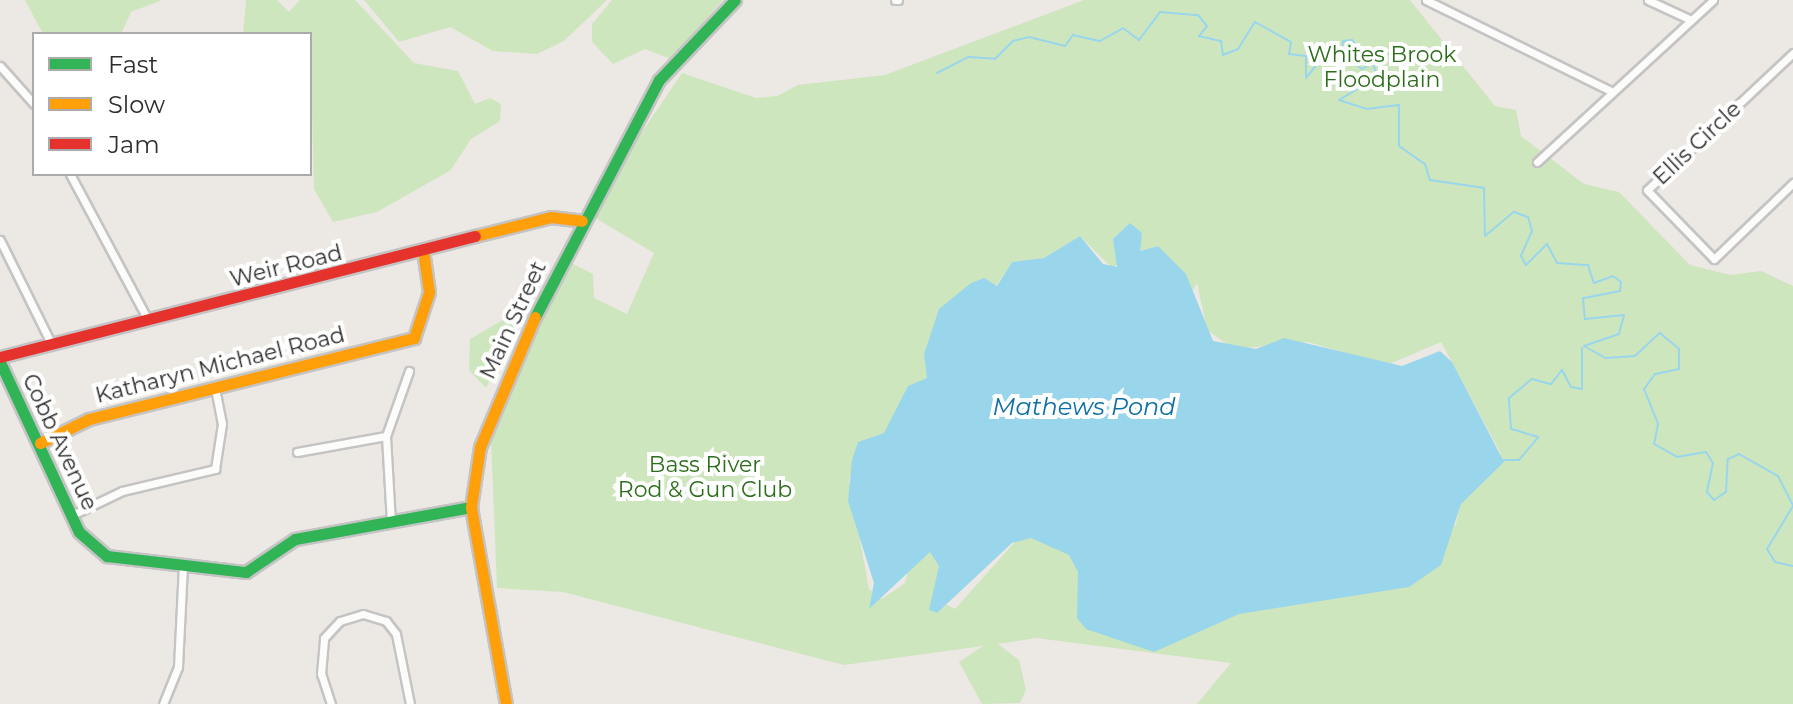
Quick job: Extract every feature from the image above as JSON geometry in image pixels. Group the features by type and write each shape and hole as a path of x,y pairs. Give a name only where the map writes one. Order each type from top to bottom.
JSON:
{"street":[{"name":"Main Street","path":"502,704 471,507 487,426 582,221 659,80 735,0"},
{"path":"1426,0 1613,92"},
{"path":"1648,0 1691,20"},
{"path":"1537,162 1713,0"},
{"name":"Ellis Circle","path":"1793,53 1647,190 1714,259 1793,183"},
{"path":"0,66 32,102"},
{"path":"71,176 149,321"},
{"name":"Weir Road","path":"0,360 551,217 582,221"},
{"path":"0,240 52,345"},
{"name":"Katharyn Michael Road","path":"40,443 89,419 414,338 429,292 423,250"},
{"name":"Cobb Avenue","path":"0,360 84,539 107,556 183,563"},
{"path":"391,523 386,436 409,371"},
{"path":"72,515 122,491 211,471 221,449 215,387"},
{"path":"297,452 386,436"},
{"path":"163,704 178,667 183,563 251,571 295,539 471,507"},
{"path":"331,704 321,674 324,638 340,621 363,614 386,621 396,634 410,704"}],"green space":[{"path":"25,0 162,0 131,12 122,32 42,32"},
{"path":"246,0 277,0 289,12 300,0 355,0 414,63 458,71 475,104 490,98 501,104 500,121 471,139 451,170 377,212 333,222 314,189 312,32 243,32"},
{"path":"364,0 607,0 564,41 537,54 493,51 450,27 399,42"},
{"path":"612,0 723,0 671,59 645,49 613,64 592,42 592,24"},
{"name":"Bass River Rod & Gun Club","path":"1084,0 1410,0 1495,106 1516,110 1521,136 1584,184 1619,192 1690,265 1730,275 1761,271 1793,286 1793,704 1197,704 1231,663 1036,638 998,644 1019,660 1026,690 1020,703 982,704 959,662 983,646 844,665 563,592 497,588 491,441 523,354 573,264 593,274 594,298 627,314 654,253 587,213 682,73 756,98 777,96 798,85 885,75","holes":["1080,236 1113,269 1139,239 1140,251 1158,246 1193,290 1197,283 1207,330 1234,349 1308,342 1387,365 1441,342 1501,454 1463,490 1456,524 1430,551 1251,609 1023,533 955,609 939,601 943,559 917,533 905,583 882,599 869,589 849,480 862,441 884,433 927,378 927,342 991,282 996,286 1012,262 1044,258"]},
{"path":"508,317 519,324 486,388 469,370 470,339"}],"water":[{"name":"Mathews Pond","path":"1130,223 1142,233 1140,251 1158,246 1186,274 1213,341 1256,349 1284,338 1402,366 1440,351 1452,362 1504,462 1461,504 1441,565 1409,587 1239,614 1154,652 1086,629 1077,618 1078,572 1069,555 1031,538 1012,543 937,613 929,610 939,566 930,552 869,609 874,583 848,501 852,460 858,442 884,433 908,386 927,378 924,354 939,309 971,283 984,278 997,286 1012,262 1044,258 1080,236 1103,264 1117,267 1113,239"}],"waterway":[{"path":"937,73 969,57 995,59 1013,41 1029,37 1065,46 1073,35 1100,41 1123,28 1139,40 1160,12 1198,15 1207,26 1199,36 1221,41 1223,55 1238,49 1255,22 1291,42 1289,54 1306,56 1306,78 1318,63 1341,56 1343,41 1352,40 1360,50 1355,63 1362,69 1373,63 1377,77 1339,100 1366,109 1399,105 1399,146 1425,164 1430,180 1484,188 1485,236 1514,212 1528,217 1532,231 1521,256 1526,265 1547,244 1557,263 1588,265 1594,283 1613,276 1621,282 1620,291 1583,298 1585,319 1624,315 1619,334 1584,346 1606,358 1635,356 1660,333 1679,349 1679,369 1655,374 1644,389 1658,424 1654,444 1677,457 1706,452 1713,463 1707,492 1714,500 1726,492 1728,459 1739,454 1778,476 1793,505"},
{"path":"1501,460 1519,460 1538,437 1511,429 1509,398 1532,379 1551,384 1562,370 1571,387 1582,389 1582,348"},
{"path":"1793,506 1767,549 1775,562 1793,566"}],"traffic: fast":[{"path":"535,317 659,80 735,0"},
{"path":"0,362 79,532 107,556 246,572 295,539 471,507"}],"traffic: slow":[{"path":"475,236 551,217 582,221"},
{"path":"40,443 89,419 414,338 429,292 423,250"},
{"path":"506,704 471,507 480,447 535,317"}],"traffic: jam":[{"path":"0,357 475,236"}],"park label":[{"name":"Whites Brook Floodplain","path":"1382,66"}]}
